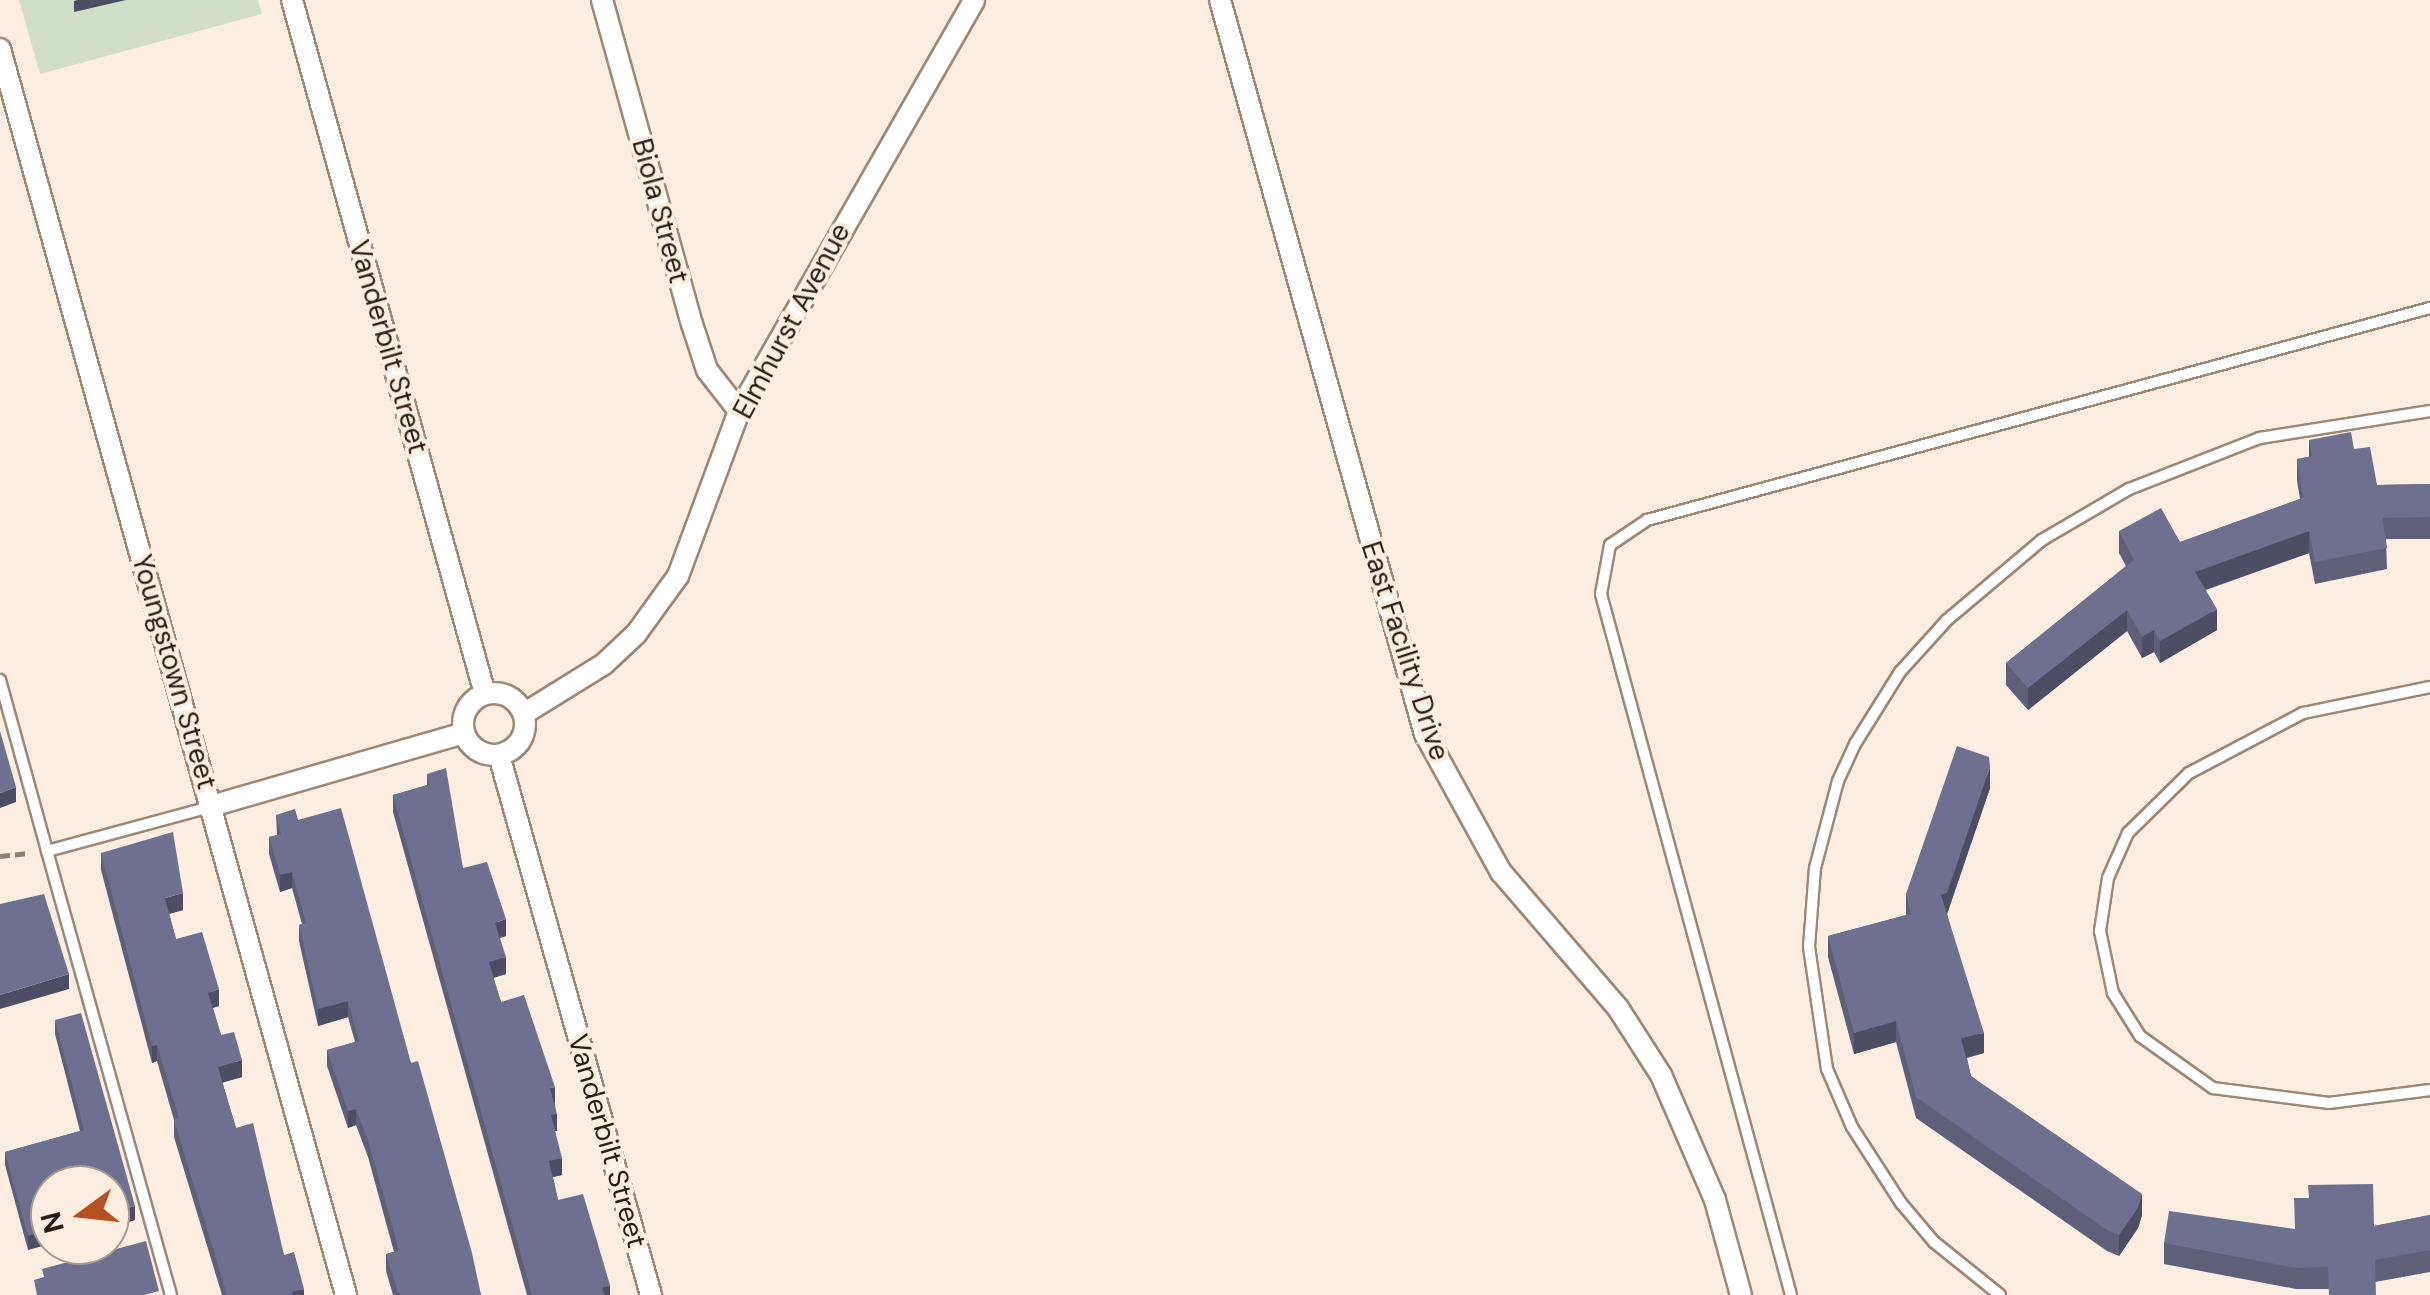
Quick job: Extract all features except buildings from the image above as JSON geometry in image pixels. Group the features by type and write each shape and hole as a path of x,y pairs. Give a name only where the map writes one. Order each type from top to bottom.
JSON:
{"street":[{"name":"Vanderbilt Street","path":"292,0 485,694"},
{"name":"Biola Street","path":"602,0 707,370 739,411"},
{"name":"Elmhurst Avenue","path":"524,713 604,664 658,608 696,540 739,411 974,0"},
{"name":"East Facility Drive","path":"1220,0 1425,734 1501,872 1618,1008 1661,1074 1709,1184 1741,1295"},
{"name":"Youngstown Street","path":"0,49 346,1295"},
{"path":"485,694 507,695 524,713 520,742 498,755 480,752 464,733 466,712 485,694"},
{"path":"211,806 464,733"},
{"name":"Vanderbilt Street","path":"498,755 651,1295"}],"lane":[{"path":"1792,1295 1601,594 1610,545 1646,520 2430,308"},
{"path":"2000,1295 1934,1242 1900,1203 1852,1127 1827,1069 1809,947 1815,868 1832,799 1855,744 1900,672 1947,620 2042,540 2129,489 2260,438 2430,411"},
{"path":"0,680 171,1295"},
{"path":"2430,687 2303,713 2189,773 2128,832 2108,878 2100,931 2114,993 2140,1036 2212,1088 2329,1103 2430,1090"},
{"path":"47,851 211,806"}],"path":[{"path":"0,856 47,851"}],"green space":[{"path":"19,0 258,0 262,14 40,74"}]}
